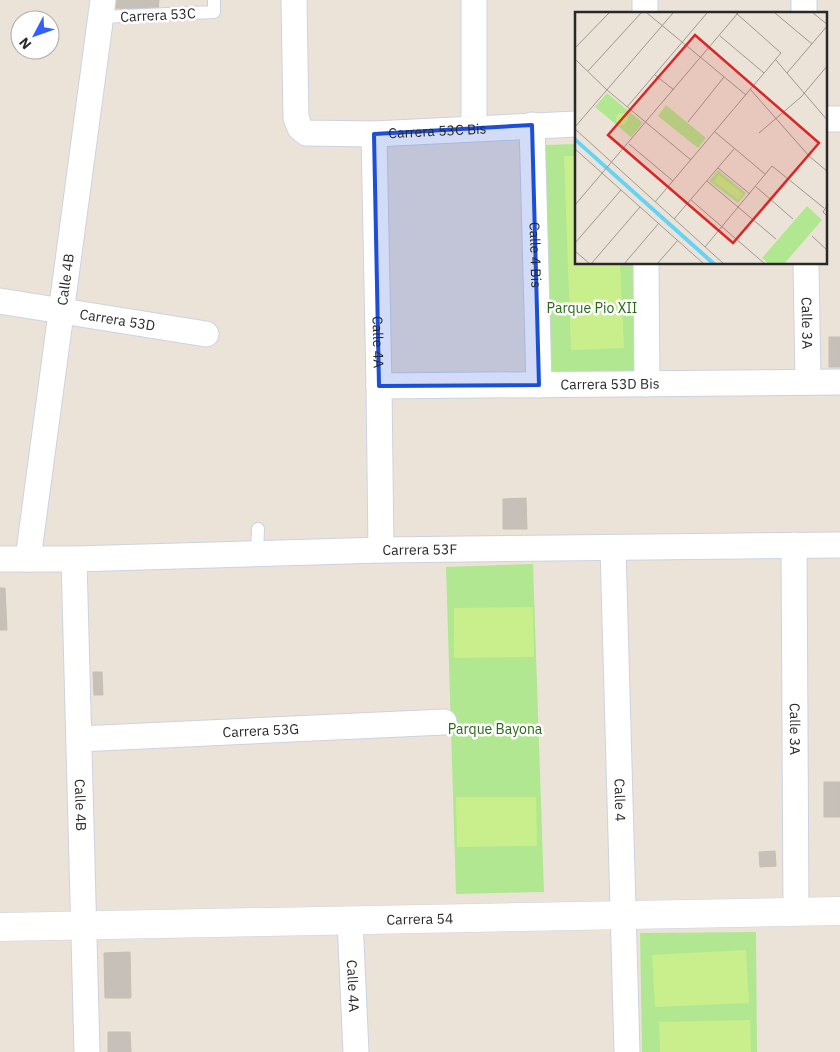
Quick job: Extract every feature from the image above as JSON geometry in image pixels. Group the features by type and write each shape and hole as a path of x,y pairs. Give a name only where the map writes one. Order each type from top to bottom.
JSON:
{"street":[{"name":"Carrera 53C Bis","path":"294,0 296,118 300,128 306,133 374,134 575,124"},
{"path":"474,0 474,128"},
{"name":"Calle 4B","path":"28,559 102,9"},
{"name":"Calle 4 Bis","path":"532,125 539,385"},
{"name":"Calle 4A","path":"374,134 380,386 381,550"},
{"path":"646,265 647,384"},
{"name":"Calle 3A","path":"806,265 808,382"},
{"name":"Carrera 53D","path":"0,301 61,309 206,334"},
{"name":"Carrera 53D Bis","path":"380,386 840,382"},
{"name":"Carrera 53F","path":"0,559 74,559 257,541 381,550 840,545"},
{"name":"Calle 3A","path":"794,545 796,912"},
{"name":"Calle 4","path":"613,548 627,1052"},
{"name":"Calle 4B","path":"74,559 87,1052"},
{"name":"Carrera 53G","path":"79,739 444,722"},
{"name":"Carrera 54","path":"0,927 840,911"},
{"name":"Calle 4A","path":"350,920 356,1052"}],"lane":[{"name":"Carrera 53C","path":"102,9 214,6"}],"highlighted area":[{"path":"532,125 539,385 379,386 374,134"}],"green space":[{"name":"Parque Pio XII","path":"575,144 575,265 634,265 638,372 551,375 543,145"},
{"path":"564,156 575,156 575,265 620,265 624,348 571,350"},
{"name":"Parque Bayona","path":"533,564 544,892 456,894 446,567"},
{"path":"533,607 534,657 454,658 454,608"},
{"path":"456,797 536,797 537,846 457,847"},
{"path":"756,932 757,1052 642,1052 640,933"},
{"path":"746,950 749,1003 655,1007 652,955"},
{"path":"750,1020 751,1052 660,1052 659,1022"}],"building":[{"path":"115,0 159,0 158,10 115,8"},
{"path":"829,337 840,337 840,367 829,367"},
{"path":"526,498 527,529 503,529 503,499"},
{"path":"0,588 5,588 7,630 0,630"},
{"path":"93,672 102,672 103,695 94,695"},
{"path":"824,782 840,782 840,817 824,817"},
{"path":"775,851 776,866 760,867 759,852"},
{"path":"130,952 131,998 105,998 104,953"},
{"path":"108,1032 130,1032 131,1052 108,1052"}]}
